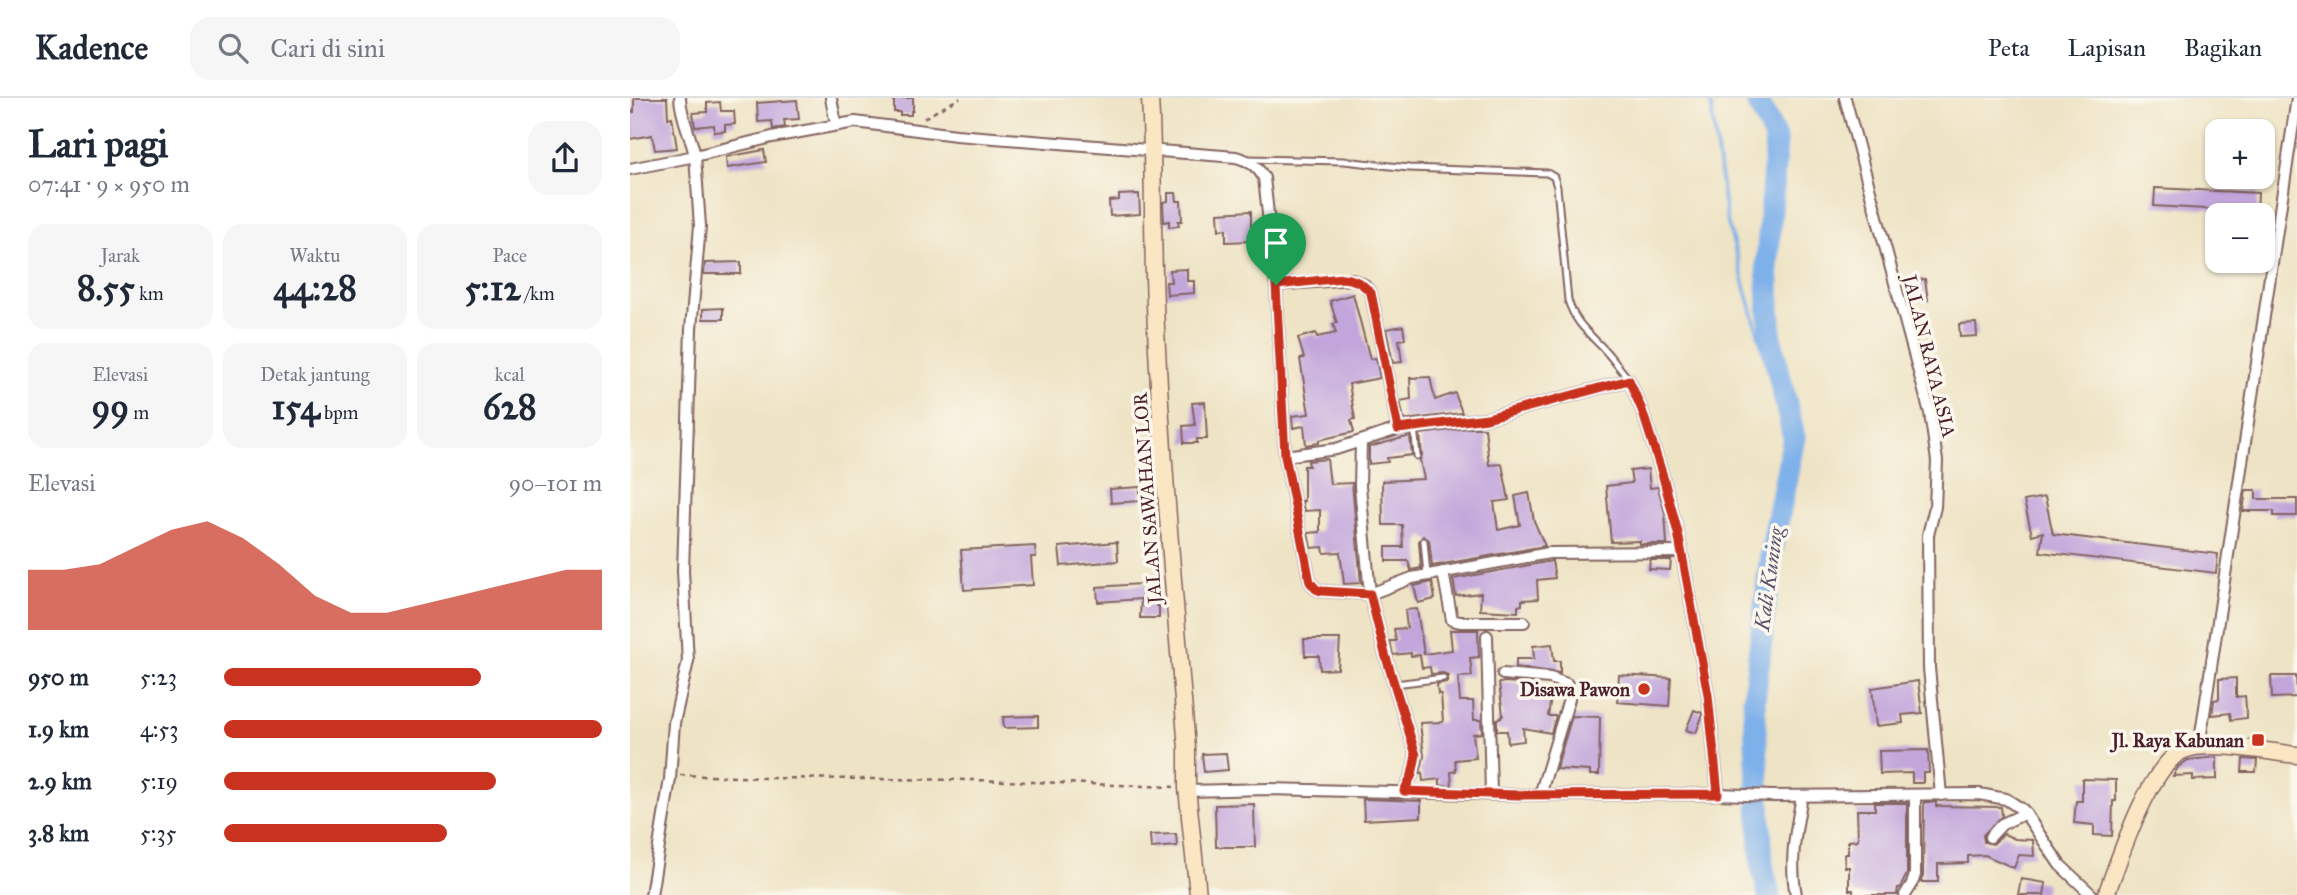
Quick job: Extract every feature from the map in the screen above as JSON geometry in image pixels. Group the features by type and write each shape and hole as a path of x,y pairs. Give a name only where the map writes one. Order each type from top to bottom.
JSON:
{"main road":[{"name":"JALAN SAWAHAN LOR","path":"1150,98 1154,152 1155,304 1187,749 1187,789 1198,895"},
{"path":"2106,895 2141,807 2159,773 2184,750 2199,747 2227,748 2297,755"}],"street":[{"path":"651,895 670,774 674,723 688,660 683,571 691,342 700,226 695,156 681,112 680,98"},
{"path":"831,98 836,124"},
{"name":"JALAN RAYA ASIA","path":"1845,98 1930,413 1937,461 1935,507 1928,535 1929,668 1941,795"},
{"path":"2199,747 2297,98"},
{"path":"630,169 855,122 905,129 1245,159 1255,166 1264,178 1276,285 1285,456 1310,582 1316,589 1370,594 1412,578 1549,553 1681,552"},
{"path":"1276,285 1342,278 1363,284 1371,293 1398,429"},
{"path":"1285,456 1336,449 1398,429 1487,418 1629,380 1642,410 1662,473 1681,552 1708,695 1718,794"},
{"path":"1361,442 1360,486 1370,594 1416,755 1412,775 1404,791"},
{"path":"1443,572 1452,620 1524,622"},
{"path":"1487,636 1491,794"},
{"path":"1503,674 1550,678 1567,684 1569,699 1540,795"},
{"path":"1187,789 1540,795 1979,794 2006,799 2026,813 2060,865 2092,895"},
{"path":"1796,895 1792,853 1802,796"},
{"path":"1905,895 1915,875 1916,796"},
{"path":"1990,837 2002,824 2026,813"}],"lane":[{"path":"1245,159 1344,161 1409,168 1547,173 1553,177 1557,187 1568,300 1572,313 1582,328 1629,380"},
{"path":"1414,427 1417,456"},
{"path":"1424,541 1427,575"},
{"path":"1395,684 1443,678"}],"path":[{"path":"905,129 960,98"},
{"path":"670,774 765,778 975,780 1187,789"}],"building":[{"path":"634,98 667,98 668,118 672,117 677,148 655,150 652,135 630,139 630,112 634,112"},
{"path":"894,98 913,98 911,115 894,112"},
{"path":"797,100 799,119 784,120 785,127 773,129 772,121 758,122 757,103"},
{"path":"720,102 721,111 734,111 735,124 725,125 725,131 714,132 714,125 695,127 693,113 707,112 707,103"},
{"path":"764,150 766,162 727,168 726,157"},
{"path":"2155,188 2258,193 2257,203 2205,203 2205,209 2154,206"},
{"path":"1168,193 1176,193 1177,201 1181,201 1182,221 1178,221 1179,226 1169,227 1169,221 1164,222 1163,202 1168,201"},
{"path":"1139,194 1140,214 1110,216 1109,201 1119,200 1119,195"},
{"path":"1251,211 1251,241 1226,242 1226,229 1219,230 1218,213"},
{"path":"741,262 741,274 704,274 705,263"},
{"path":"1187,269 1187,281 1194,281 1194,293 1167,295 1166,282 1171,282 1170,270"},
{"path":"1925,279 1928,300 1910,302 1907,281"},
{"path":"1353,294 1370,359 1376,358 1380,378 1349,384 1355,419 1351,420 1354,432 1306,445 1304,426 1293,428 1292,416 1309,414 1300,359 1304,358 1298,338 1316,333 1317,337 1336,333 1333,324 1337,323 1330,301"},
{"path":"723,308 723,319 703,319 703,309"},
{"path":"1976,323 1977,336 1960,337 1959,324"},
{"path":"1403,326 1405,339 1399,340 1402,362 1393,363 1386,329"},
{"path":"1430,377 1435,400 1455,393 1462,413 1404,420 1400,401 1411,399 1410,378"},
{"path":"1205,402 1207,439 1197,439 1197,443 1184,443 1183,426 1195,425 1192,403"},
{"path":"1485,428 1489,465 1502,464 1509,500 1494,502 1498,530 1520,525 1515,496 1529,493 1534,521 1545,546 1432,566 1429,540 1423,536 1419,541 1421,568 1411,570 1408,561 1386,561 1386,547 1403,547 1402,525 1383,525 1382,481 1424,479 1420,460 1420,434"},
{"path":"1410,436 1412,455 1387,458 1388,462 1369,464 1369,447"},
{"path":"1327,459 1330,484 1352,483 1361,583 1344,584 1340,552 1324,553 1323,547 1311,548 1308,533 1320,532 1320,510 1304,511 1304,466 1309,466 1308,461"},
{"path":"1648,469 1650,488 1658,487 1665,513 1667,544 1611,542 1606,486 1632,483 1630,471"},
{"path":"1140,487 1140,501 1111,503 1110,489"},
{"path":"2246,490 2256,490 2256,499 2297,499 2297,516 2274,516 2274,511 2243,511"},
{"path":"2045,497 2053,534 2218,554 2216,573 2040,552 2043,532 2032,535 2024,501"},
{"path":"1117,542 1118,561 1061,566 1059,547"},
{"path":"1035,546 1036,557 1031,557 1033,585 964,590 961,550"},
{"path":"1650,560 1671,560 1670,570 1649,569"},
{"path":"1552,561 1555,578 1537,580 1538,599 1522,600 1518,612 1480,610 1481,593 1456,596 1453,579"},
{"path":"1432,582 1435,599 1418,603 1414,586"},
{"path":"1155,583 1159,618 1140,618 1141,599 1098,602 1097,587"},
{"path":"1417,609 1424,654 1452,650 1450,630 1478,630 1479,657 1470,658 1472,676 1458,677 1460,701 1473,701 1474,720 1481,720 1482,733 1473,734 1476,758 1455,760 1456,771 1451,772 1452,786 1440,785 1440,779 1423,781 1422,773 1420,774 1424,756 1420,723 1443,722 1441,694 1438,694 1437,684 1447,682 1448,675 1431,674 1430,667 1422,668 1420,655 1393,655 1390,641 1396,641 1394,629 1407,628 1405,610"},
{"path":"1304,639 1340,639 1338,669 1320,670 1319,656 1305,656"},
{"path":"1552,644 1554,661 1560,661 1560,673 1516,667 1516,659 1534,659 1533,646"},
{"path":"1619,675 1671,678 1669,706 1617,702"},
{"path":"2271,676 2296,676 2297,697 2272,698"},
{"path":"2236,678 2236,697 2245,696 2247,718 2231,720 2230,713 2212,715 2214,700 2219,699 2219,679"},
{"path":"1918,681 1922,713 1902,715 1903,723 1876,726 1872,688"},
{"path":"1499,683 1531,684 1532,695 1551,698 1548,716 1556,716 1551,733 1523,728 1524,741 1508,743 1507,731 1497,731 1497,719 1503,715"},
{"path":"1694,710 1702,713 1696,733 1686,730"},
{"path":"1038,716 1038,727 1004,728 1003,717"},
{"path":"1572,716 1600,717 1599,775 1590,775 1590,771 1556,769"},
{"path":"1928,750 1929,773 1923,773 1923,783 1912,783 1912,773 1880,774 1879,751"},
{"path":"1226,753 1228,770 1204,772 1202,754"},
{"path":"2217,757 2217,779 2193,780 2193,775 2173,776 2178,767 2188,760"},
{"path":"2243,759 2257,760 2256,772 2242,772"},
{"path":"2082,779 2116,780 2112,836 2094,835 2094,825 2074,823 2076,801 2082,801"},
{"path":"1363,799 1421,801 1421,817 1364,820"},
{"path":"1924,802 1936,802 1936,806 2001,807 2002,816 1983,835 1984,842 1993,844 2004,834 2015,839 2033,840 2034,856 2019,855 2014,868 1985,855 1968,856 1968,863 1938,864 1938,882 1921,882"},
{"path":"1875,803 1907,803 1907,874 1898,888 1897,895 1853,895 1853,890 1849,890 1849,867 1845,867 1844,854 1848,854 1848,841 1858,840 1857,810 1875,810"},
{"path":"1254,804 1255,847 1216,847 1215,805"},
{"path":"1176,834 1177,846 1151,848 1150,835"},
{"path":"2021,879 2046,883 2044,895 2018,895"}],"waterway":[{"path":"1710,98 1726,217 1787,438 1786,448"},
{"name":"Kali Kuning","path":"1756,98 1776,140 1767,265 1771,341 1794,437 1771,555 1754,700 1762,865 1769,895"}],"place":[{"name":"Disawa Pawon","path":"1644,689"},
{"name":"Jl. Raya Kabunan","path":"2258,740"}],"route":[{"path":"1342,278 1363,284 1371,293 1398,429 1487,418 1629,380 1642,410 1678,533 1708,695 1718,794 1518,795 1404,791 1415,766 1416,755 1370,594 1321,591 1310,582 1285,456 1276,285 1342,278"}]}
